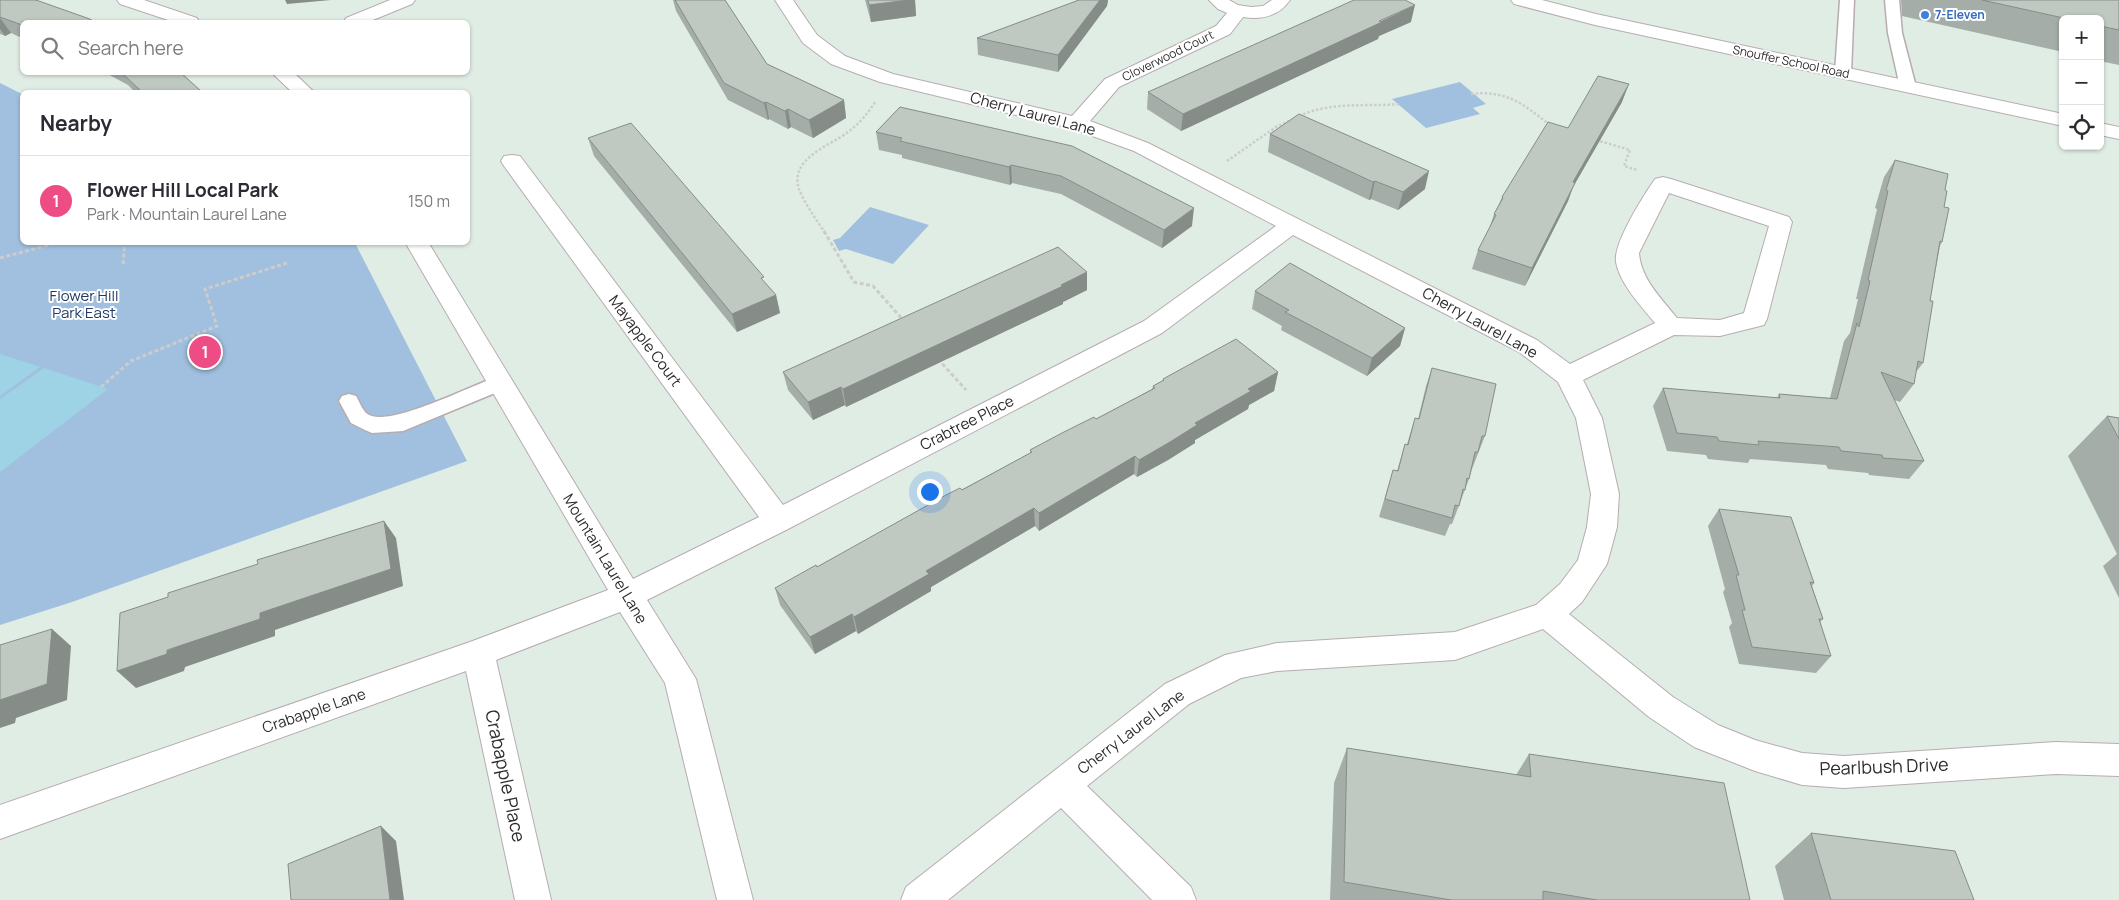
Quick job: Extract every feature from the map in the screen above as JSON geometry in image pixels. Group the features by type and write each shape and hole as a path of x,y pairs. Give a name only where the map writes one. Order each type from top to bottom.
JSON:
{"street":[{"path":"126,0 184,20"},
{"path":"358,20 406,0"},
{"name":"Cherry Laurel Lane","path":"784,0 810,39 838,60 895,80 1078,122 1141,147 1528,346 1568,376 1589,418 1604,494 1602,527 1592,564 1571,592 1547,614 1455,646 1277,657 1236,665 1177,694 919,900"},
{"path":"1218,0 1229,8 1249,12 1270,10 1277,6 1281,0"},
{"name":"Snouffer School Road","path":"1527,1 1595,19 2059,119"},
{"name":"Cloverwood Court","path":"1078,122 1112,83 1223,30 1239,11"},
{"path":"284,75 302,90"},
{"path":"2104,130 2119,133"},
{"name":"Mayapple Court","path":"512,161 778,521"},
{"path":"1568,376 1670,326 1720,328 1755,319 1780,222 1663,184 1627,252 1629,266 1637,282 1670,326"},
{"name":"Crabtree Place","path":"627,596 778,521 1152,327 1293,224"},
{"name":"Mountain Laurel Lane","path":"418,245 627,596 680,680 735,900"},
{"name":"Crabapple Lane","path":"0,822 478,653 627,596"},
{"name":"Pearlbush Drive","path":"1547,614 1661,707 1706,736 1802,770 1844,772 2056,758 2119,760"},
{"name":"Crabapple Place","path":"478,653 533,900"},
{"path":"1062,785 1178,900"}],"lane":[{"path":"1843,73 1847,0"},
{"path":"1892,0 1895,33 1908,87"},
{"path":"349,401 358,418 372,425 403,423 500,383"}],"path":[{"path":"895,80 848,132 805,159 797,179 799,189 854,282 873,286 906,323"},
{"path":"1471,94 1485,91 1505,94 1515,98 1550,125 1556,127"},
{"path":"1202,178 1276,127 1309,110 1340,106 1386,106 1401,104"},
{"path":"1596,140 1630,150 1624,166 1647,172 1663,184"},
{"path":"0,258 49,245"},
{"path":"123,264 125,245"},
{"path":"101,387 131,362 217,326 205,289 286,263"},
{"path":"933,353 988,412"}],"green space":[{"path":"1460,82 1486,104 1473,108 1480,114 1426,128 1392,99"},
{"name":"Flower Hill Park East","path":"0,83 20,93 20,245 356,245 467,461 72,602 0,625"},
{"path":"870,207 929,225 893,264 846,249 839,251 833,240 840,238"}],"shaded area":[{"path":"0,354 40,367 0,396"},
{"path":"44,368 108,389 0,472 0,399"}],"building":[{"path":"0,0 36,0 92,20 20,20 20,24 0,17"},
{"path":"675,0 725,0 767,64 844,100 809,120 788,109 785,111 766,102 764,103 724,83"},
{"path":"868,0 909,0 869,5"},
{"path":"1079,0 1100,0 1058,55 977,38"},
{"path":"1354,0 1405,0 1415,5 1183,114 1148,92"},
{"path":"1982,0 2119,0 2119,30 2104,27 2104,15 2059,15 2059,17"},
{"path":"124,75 183,75 200,90 140,90"},
{"path":"1598,76 1629,84 1573,182 1575,183 1532,268 1478,250 1496,215 1494,214 1502,197 1548,122 1568,128"},
{"path":"900,107 1072,146 1194,208 1164,230 1061,176 1011,165 1009,167 900,141 902,138 876,132"},
{"path":"1299,114 1429,171 1403,192 1375,181 1373,182 1270,134"},
{"path":"631,123 764,277 761,278 776,295 732,314 588,138"},
{"path":"1895,160 1948,174 1944,207 1949,208 1942,242 1940,241 1930,301 1933,301 1923,363 1918,361 1914,384 1881,372 1924,461 1883,458 1882,455 1841,451 1839,447 1758,441 1759,445 1719,441 1717,437 1677,433 1663,388 1780,398 1779,394 1837,399 1857,323 1859,327 1888,191 1886,190"},
{"path":"1058,247 1087,272 1061,285 1063,286 843,389 841,387 808,402 783,372"},
{"path":"1290,263 1405,328 1372,358 1285,312 1289,310 1255,291"},
{"path":"1236,339 1278,372 1248,389 1251,391 1195,423 1197,425 1139,460 1135,456 1039,513 1034,508 926,571 929,574 854,617 852,614 810,637 775,588 816,565 817,567 946,495 960,488 962,490 1032,452 1030,450 1062,433 1094,417 1096,419 1155,388 1153,386 1163,379"},
{"path":"1432,368 1496,384 1485,436 1482,436 1478,452 1475,452 1469,479 1467,478 1459,506 1455,505 1452,518 1385,499 1393,470 1398,471 1405,444 1408,445 1415,418 1419,419"},
{"path":"2107,416 2119,418 2119,439"},
{"path":"1719,509 1791,517 1814,583 1810,582 1823,619 1819,619 1831,656 1752,647 1742,610 1745,610 1736,575 1739,575"},
{"path":"384,521 391,569 260,613 260,619 167,650 167,654 117,671 120,613 168,597 168,593 258,564 257,560"},
{"path":"52,629 47,684 0,700 0,645"},
{"path":"1347,748 1531,777 1529,754 1724,783 1750,900 1597,900 1543,891 1543,900 1451,900 1344,882"},
{"path":"381,826 390,900 291,900 288,864"},
{"path":"1811,833 1955,851 1974,900 1831,900"}],"place":[{"name":"7-Eleven","path":"1925,15"},
{"name":"Flower Hill Local Park","path":"205,352"}]}
